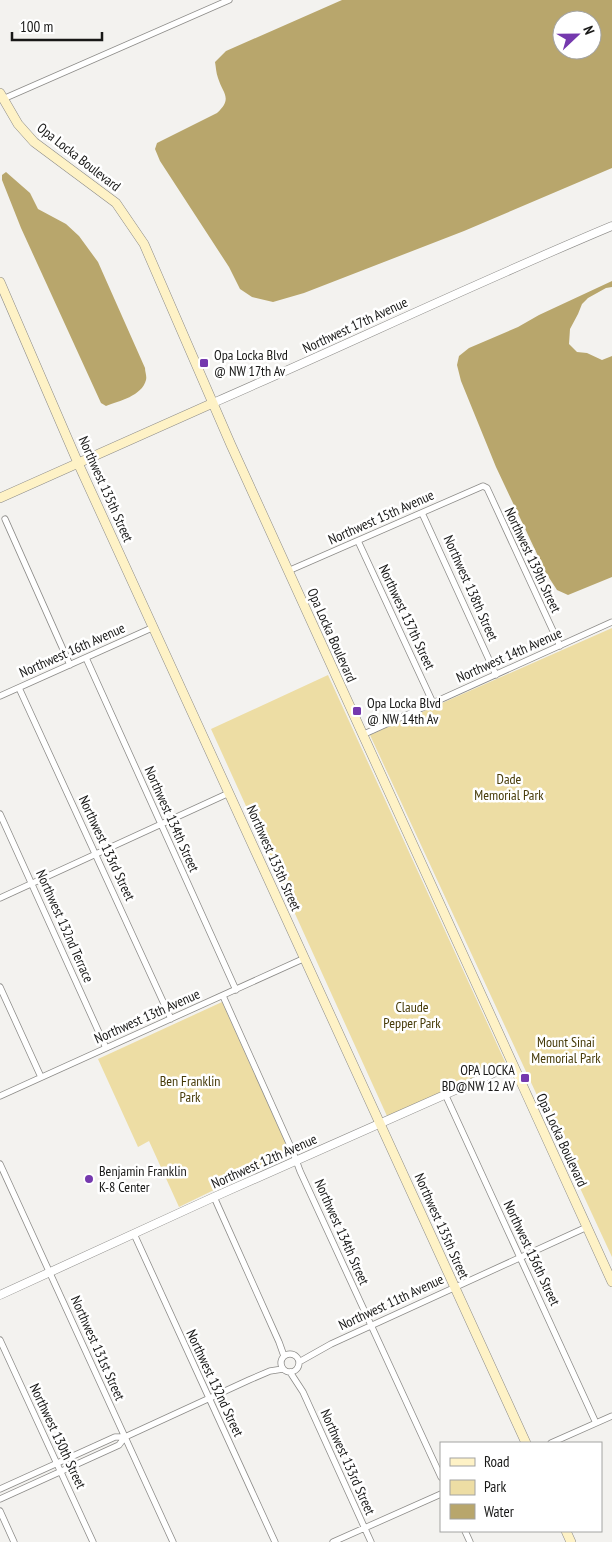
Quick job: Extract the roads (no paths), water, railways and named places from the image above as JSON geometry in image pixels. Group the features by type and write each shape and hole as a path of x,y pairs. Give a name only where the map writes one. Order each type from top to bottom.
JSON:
{"main road":[{"name":"Opa Locka Boulevard","path":"1,97 18,124 34,142 116,204 144,244 288,572 612,1282"},
{"name":"Northwest 135th Street","path":"0,282 4,300 526,1442"},
{"name":"Northwest 17th Avenue","path":"0,498 213,404"}],"street":[{"path":"1,97 229,0"},
{"name":"Northwest 17th Avenue","path":"213,404 612,226"},
{"name":"Northwest 15th Avenue","path":"288,572 483,486"},
{"name":"Northwest 139th Street","path":"483,486 487,488 560,646"},
{"name":"Northwest 138th Street","path":"422,513 496,675"},
{"path":"5,519 70,665"},
{"name":"Northwest 137th Street","path":"358,541 433,703"},
{"name":"Northwest 14th Avenue","path":"362,735 612,622"},
{"name":"Northwest 16th Avenue","path":"0,696 154,627"},
{"name":"Northwest 134th Street","path":"86,658 236,990"},
{"name":"Northwest 133rd Street","path":"19,688 171,1019"},
{"path":"0,898 230,794"},
{"name":"Northwest 132nd Terrace","path":"0,814 106,1048"},
{"name":"Northwest 13th Avenue","path":"0,1096 304,958"},
{"path":"0,987 41,1077"},
{"name":"Northwest 134th Street","path":"223,996 370,1325 440,1475"},
{"name":"Northwest 12th Avenue","path":"0,1295 512,1064"},
{"name":"Northwest 136th Street","path":"445,1094 596,1423"},
{"name":"Northwest 131st Street","path":"0,1164 173,1542"},
{"path":"214,1197 279,1342 283,1344 286,1354 282,1366"},
{"name":"Northwest 11th Avenue","path":"298,1359 587,1226"},
{"name":"Northwest 132nd Street","path":"134,1234 275,1542"},
{"name":"Northwest 130th Street","path":"0,1340 93,1542"},
{"path":"0,1490 115,1437 125,1437 282,1366 293,1371 298,1366 298,1359 286,1354"},
{"name":"Northwest 133rd Street","path":"293,1371 302,1385 303,1392 371,1542"},
{"path":"553,1442 612,1416"},
{"path":"0,1498 119,1445 125,1437"},
{"path":"333,1542 440,1494"},
{"path":"0,1511 14,1542"}],"water":[{"path":"342,0 612,0 612,168 464,231 304,293 273,302 252,297 240,289 229,267 160,161 155,149 157,143 217,113 222,108 226,100 217,76 215,62 226,51"},
{"path":"6,172 30,193 38,209 66,224 79,236 98,262 145,368 146,378 144,386 135,394 106,406 101,403 21,228 2,180 2,175"},
{"path":"612,281 612,287 606,288 588,298 582,304 570,329 569,344 577,352 587,353 602,360 612,356 612,577 568,595 557,590 546,573 496,467 461,381 457,365 459,356 469,348 518,327 539,315"}],"place":[{"name":"Opa Locka Blvd @ NW 17th Av","path":"204,363"},
{"name":"Opa Locka Blvd @ NW 14th Av","path":"357,711"},
{"name":"OPA LOCKA BD@NW 12 AV","path":"525,1078"},
{"name":"Benjamin Franklin K-8 Center","path":"89,1179"}],"park label":[{"name":"Dade Memorial Park","path":"509,788"},
{"name":"Claude Pepper Park","path":"412,1016"},
{"name":"Mount Sinai Memorial Park","path":"566,1050"},
{"name":"Ben Franklin Park","path":"190,1090"}]}
